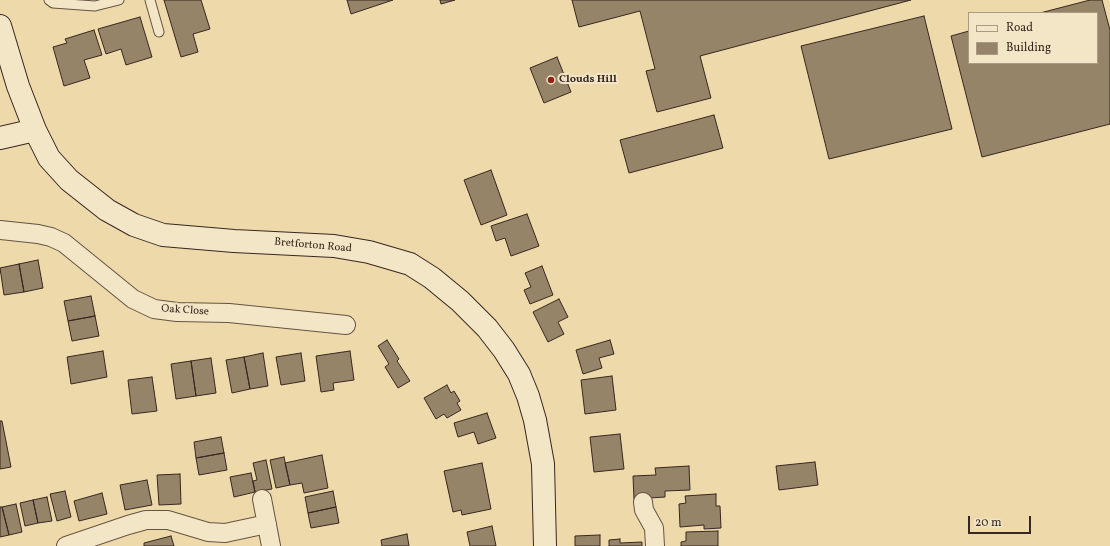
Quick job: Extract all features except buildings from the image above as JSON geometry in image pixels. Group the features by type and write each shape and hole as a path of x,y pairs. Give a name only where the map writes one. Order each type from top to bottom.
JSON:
{"main road":[{"name":"Bretforton Road","path":"0,26 18,86 35,130 49,158 69,180 107,210 134,225 163,235 234,241 334,246 368,252 410,264 432,278 460,301 487,328 504,350 521,380 535,420 543,464 545,546"},
{"path":"0,138 35,130"}],"street":[{"name":"Oak Close","path":"0,230 38,234 51,237 64,243 133,299 154,309 177,312 229,313 346,325"},
{"path":"262,499 271,546"},
{"path":"643,502 644,510 654,528 655,546"},
{"path":"66,546 146,520 168,520 208,532 224,533 267,524"}],"lane":[{"path":"49,0 53,3 95,6 118,0"},
{"path":"150,0 159,32"}],"place":[{"name":"Clouds Hill","path":"551,80"}]}
